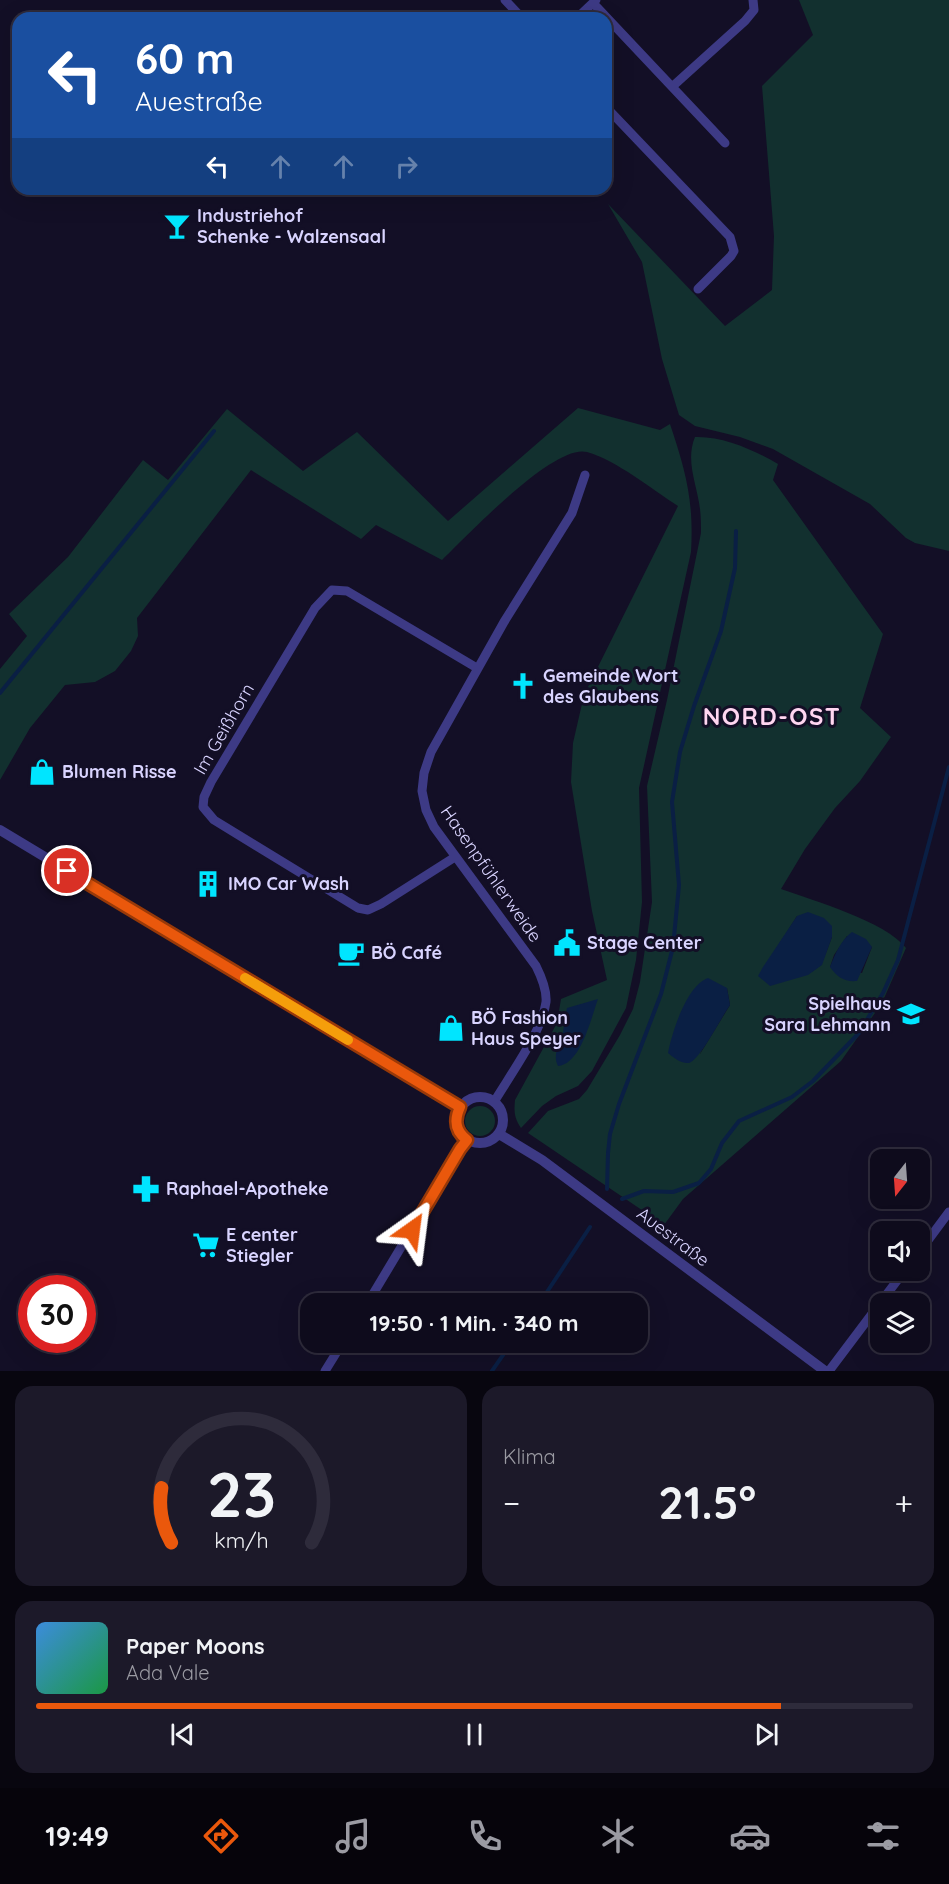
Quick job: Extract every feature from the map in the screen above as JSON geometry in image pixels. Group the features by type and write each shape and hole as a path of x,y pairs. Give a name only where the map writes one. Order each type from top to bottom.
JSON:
{"street":[{"path":"505,0 516,12"},
{"path":"673,86 745,21 754,10 753,0"},
{"path":"612,21 725,142"},
{"path":"612,114 730,237 734,251 732,256 698,290"},
{"name":"Hasenpfühlerweide","path":"494,1102 537,1028 546,1001 542,978 536,966 434,827 426,810 422,791 424,773 431,752 477,668 572,513 585,475"},
{"name":"Im Geißhorn","path":"455,857 381,904 368,910 358,908 214,820 203,807 204,797 315,608 332,590 347,591 477,668"},
{"path":"0,830 460,1107"},
{"path":"480,1097 494,1102 503,1119 499,1134 487,1143 480,1144 462,1137 456,1124 456,1116 460,1107 471,1098 480,1097"},
{"name":"Auestraße","path":"499,1134 542,1160 827,1371"},
{"path":"374,1293 467,1140"},
{"path":"930,1238 949,1212"},
{"path":"827,1371 897,1281"},
{"path":"325,1371 336,1353"}],"green space":[{"path":"799,0 949,0 949,551 915,543 906,538 870,504 773,449 740,437 695,426 679,415 662,359 642,262 608,204 725,326 772,290 774,236 762,86 813,35"},
{"path":"578,408 660,430 670,424 688,487 692,534 691,552 639,788 642,902 636,960 626,1008 592,1071 578,1086 556,1096 542,1106 521,1128 515,1114 515,1100 557,1023 561,999 607,980 592,911 571,782 573,743 584,695 678,506 634,476 598,456 587,452 572,453 533,476 511,494 442,560 376,525 361,539 251,470 137,618 138,636 131,651 115,671 95,682 65,685 30,728 0,780 0,669 27,636 9,614 68,557 143,460 168,480 227,409 303,471 357,432 448,521"},
{"path":"695,437 727,441 778,464 773,480 883,634 860,708 891,737 860,781 835,808 805,849 781,889 866,921 896,938 906,948 882,1003 841,1061 683,1199 664,1225 528,1133 548,1111 579,1099 587,1090 633,1009 640,982 652,902 647,786 701,533 700,509 691,464","holes":["797,916 832,937 820,964 811,972 796,977 776,949","847,936 872,947 862,973 830,967 834,955","727,988 730,1005 700,1054"]},
{"path":"480,1106 491,1110 495,1121 491,1132 480,1136 469,1132 465,1121 469,1110"}],"water":[{"path":"808,912 824,918 832,926 832,937 822,965 808,975 770,986 758,976 797,916"},
{"path":"852,932 866,939 872,947 857,981 841,978 830,967 836,952"},
{"path":"708,978 727,988 730,1005 694,1060 689,1063 677,1060 668,1053 673,1033 687,999 700,982"},
{"path":"598,999 579,1049 566,1063 558,1066 556,1053 563,1033 567,1008"}],"waterway":[{"path":"0,693 214,431"},
{"path":"607,1189 610,1134 619,1104 661,994 673,947 679,885 672,802 680,752 721,631 735,568 736,531"},
{"path":"622,1199 644,1191 673,1192 699,1183 711,1169 722,1143 739,1121 792,1097 813,1081 859,1033 883,993 898,960 949,767"},
{"path":"546,1293 590,1227"},
{"path":"492,1371 504,1353"}],"slow traffic":[{"path":"245,978 348,1040"}],"place":[{"name":"Industriehof Schenke - Walzensaal","path":"177,226"},
{"name":"Gemeinde Wort des Glaubens","path":"523,686"},
{"name":"Blumen Risse","path":"42,772"},
{"name":"IMO Car Wash","path":"208,884"},
{"name":"Stage Center","path":"567,943"},
{"name":"BÖ Café","path":"351,953"},
{"name":"Spielhaus Sara Lehmann","path":"911,1014"},
{"name":"BÖ Fashion Haus Speyer","path":"451,1028"},
{"name":"Raphael-Apotheke","path":"146,1189"},
{"name":"E center Stiegler","path":"206,1245"}],"district":[{"name":"NORD-OST","path":"772,717"}],"route":[{"path":"67,871 460,1107 456,1116 456,1124 462,1137 467,1140 412,1230"}]}
